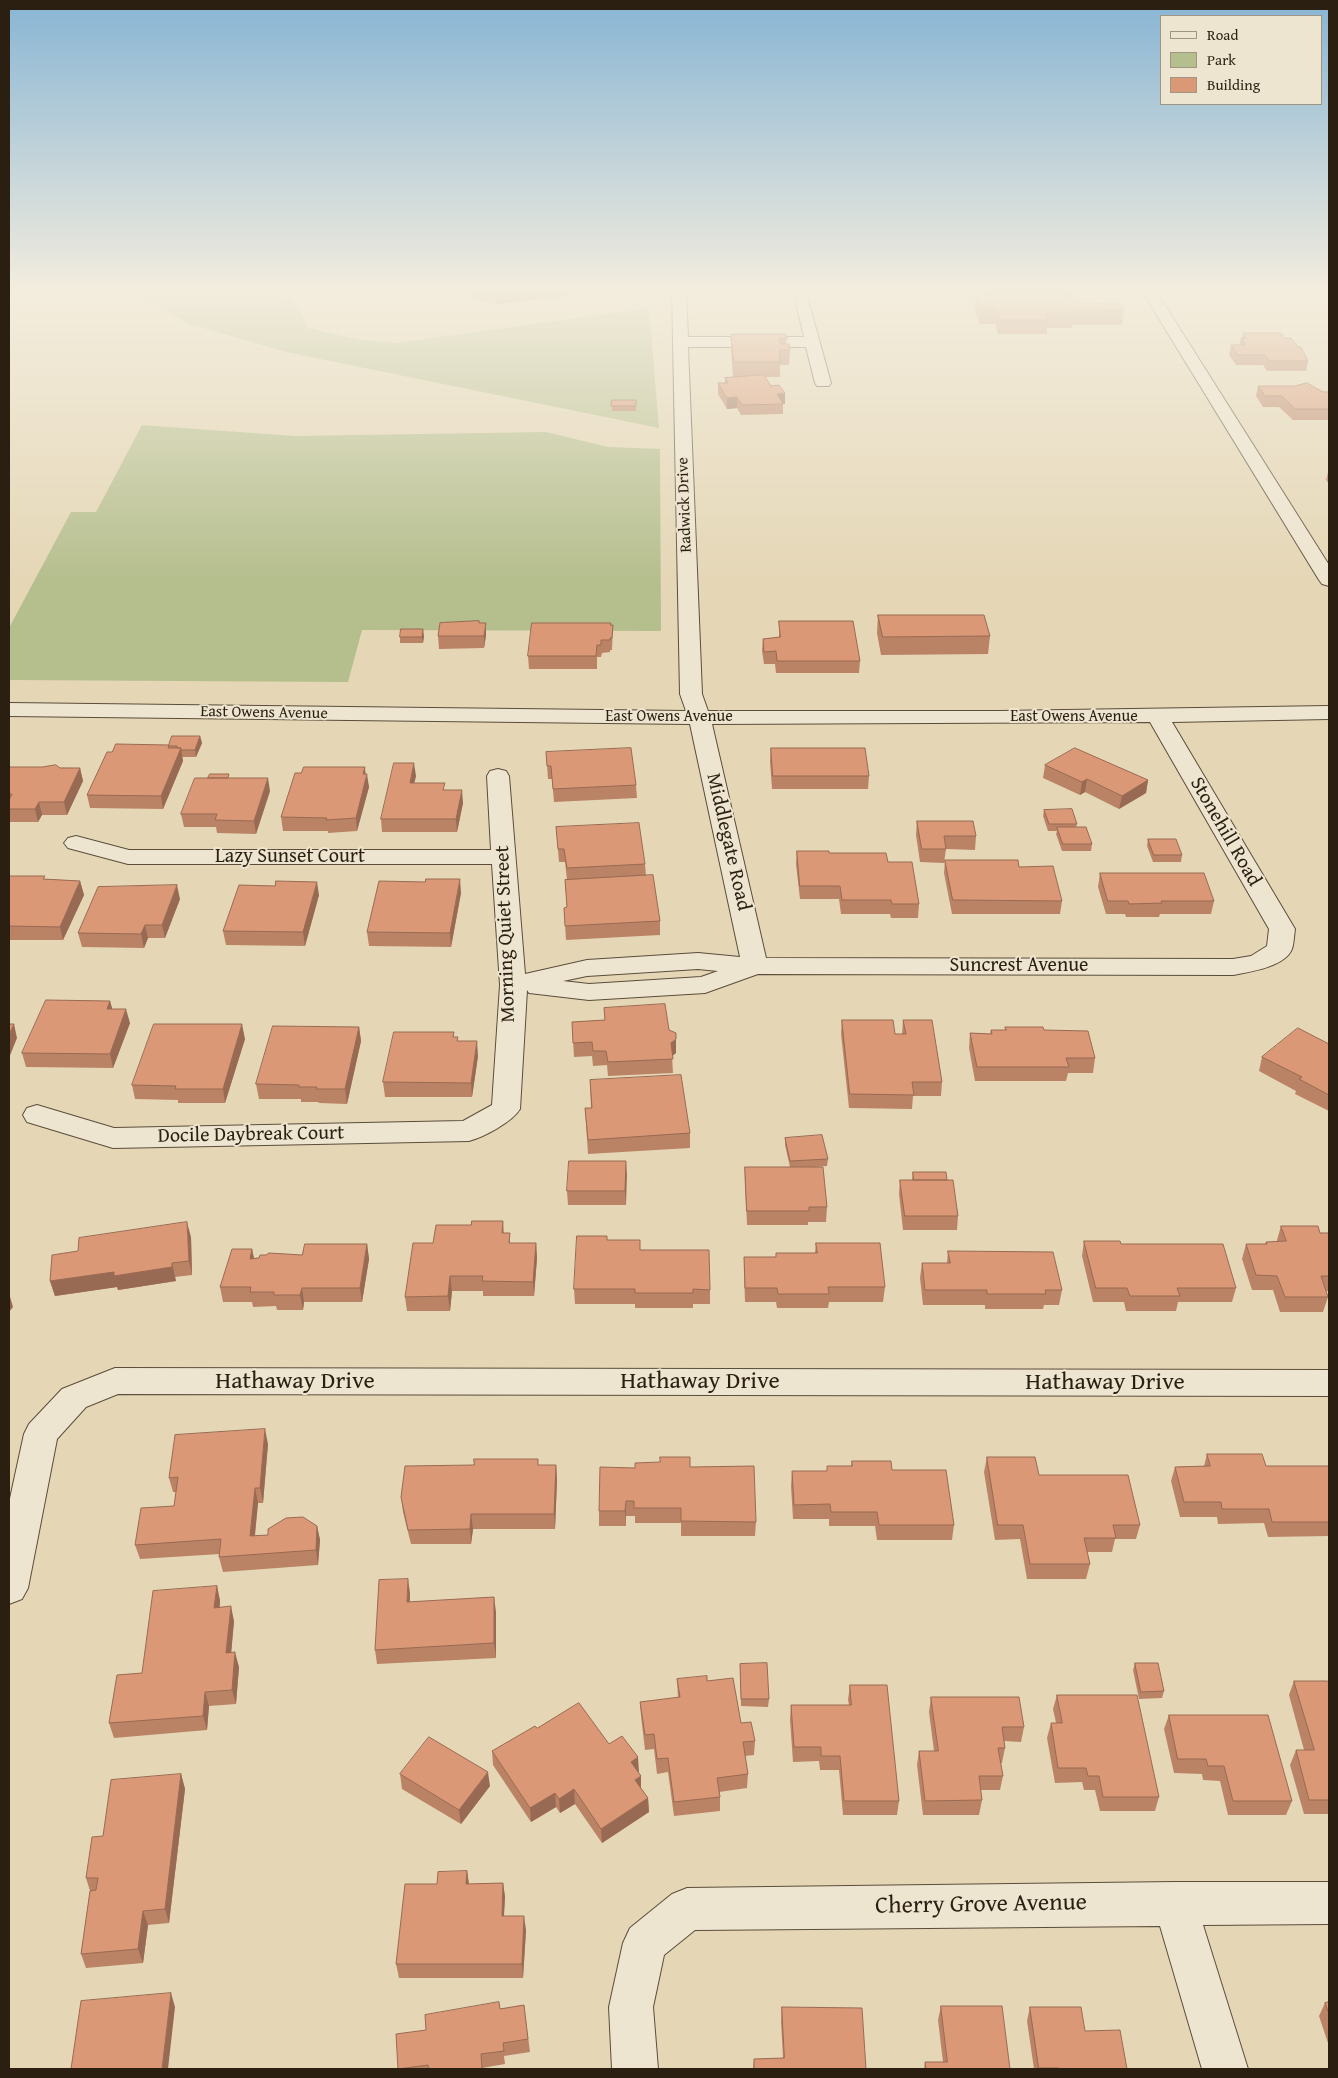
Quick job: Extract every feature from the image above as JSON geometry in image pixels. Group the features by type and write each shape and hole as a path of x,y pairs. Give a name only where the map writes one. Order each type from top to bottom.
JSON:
{"street":[{"name":"Radwick Drive","path":"682,388 691,694 700,718"},
{"path":"1209,388 1329,580"},
{"name":"East Owens Avenue","path":"9,710 700,718 1158,717 1329,712"},
{"name":"Stonehill Road","path":"1158,717 1282,929 1279,949"},
{"name":"Middlegate Road","path":"700,718 755,966"},
{"name":"Morning Quiet Street","path":"469,1130 506,1109 512,985 498,776"},
{"name":"Lazy Sunset Court","path":"76,843 128,857 504,857"},
{"name":"Suncrest Avenue","path":"512,985 589,992 705,985 755,966 1232,967 1259,962 1279,949"},
{"name":"Docile Daybreak Court","path":"37,1115 113,1138 469,1130"},
{"name":"Hathaway Drive","path":"9,1588 41,1434 74,1398 115,1381 1329,1383"},
{"path":"1175,1903 1225,2069"},
{"name":"Cherry Grove Avenue","path":"635,2069 631,2007 645,1943 687,1909 1329,1903"}],"green space":[{"path":"463,388 656,388 659,428"},
{"path":"142,425 295,436 546,432 608,447 660,449 661,631 362,630 348,682 9,680 9,628 71,512 96,512"}],"building":[{"path":"721,388 781,388 785,393 777,394 783,404 742,405 737,397 727,398"},
{"path":"1259,388 1316,388 1323,392 1329,392 1329,409 1295,409 1282,396 1265,396"},
{"path":"612,400 636,400 636,406 611,406"},
{"path":"878,615 984,615 990,636 883,637"},
{"path":"479,621 479,623 486,623 484,636 438,636 440,623"},
{"path":"779,621 853,621 860,661 777,661 776,651 764,652 763,639 780,637"},
{"path":"532,623 611,623 610,625 613,625 612,638 610,640 601,640 601,645 597,645 596,656 528,656"},
{"path":"401,629 423,629 422,637 400,637"},
{"path":"172,736 200,736 195,750 181,750 177,746 169,745"},
{"path":"116,744 169,745 168,748 181,748 161,796 87,795 107,752 112,752"},
{"path":"631,748 636,785 553,789 551,766 547,766 546,752"},
{"path":"771,748 865,748 869,776 773,776"},
{"path":"1075,748 1148,780 1122,796 1087,779 1082,782 1045,765"},
{"path":"394,763 414,763 410,783 445,783 443,790 462,790 456,819 381,819"},
{"path":"56,765 60,768 80,768 64,802 39,802 35,809 9,809 9,800 12,794 9,794 9,767"},
{"path":"304,767 365,767 363,774 367,774 356,818 326,820 327,818 281,817 295,773 301,773"},
{"path":"210,774 229,774 228,778 208,778"},
{"path":"195,778 268,778 254,821 215,820 217,814 181,814"},
{"path":"1072,809 1077,824 1049,824 1044,810"},
{"path":"917,821 973,821 976,836 944,836 946,849 922,849"},
{"path":"639,823 645,864 567,868 564,849 558,849 556,827"},
{"path":"1057,827 1086,827 1092,844 1063,844"},
{"path":"1148,839 1176,839 1182,855 1154,855"},
{"path":"797,851 886,853 888,862 912,862 919,904 892,904 891,900 842,900 840,886 800,886"},
{"path":"945,860 1018,860 1019,867 1053,866 1062,901 953,900"},
{"path":"1100,873 1204,873 1214,901 1161,901 1162,903 1129,904 1128,901 1108,901"},
{"path":"653,875 660,921 565,926 564,908 567,907 565,880"},
{"path":"9,876 45,876 43,879 80,881 60,927 9,926"},
{"path":"426,879 460,879 450,933 367,932 379,881 425,882"},
{"path":"276,881 317,882 303,932 223,931 239,885 275,886"},
{"path":"177,885 162,925 145,925 141,934 78,933 98,887"},
{"path":"46,1000 110,1001 107,1009 126,1009 110,1054 22,1053"},
{"path":"665,1004 669,1030 676,1033 676,1039 671,1043 673,1059 608,1062 606,1051 593,1051 592,1042 573,1043 572,1022 605,1020 604,1008"},
{"path":"842,1020 893,1020 895,1034 906,1034 903,1020 932,1020 942,1082 912,1082 914,1095 850,1094"},
{"path":"9,1024 14,1024 9,1035"},
{"path":"154,1024 242,1024 223,1089 175,1089 176,1086 132,1085"},
{"path":"273,1026 359,1027 345,1089 316,1089 317,1087 299,1087 299,1085 256,1084"},
{"path":"1005,1027 1043,1027 1044,1030 1088,1031 1095,1058 1066,1058 1069,1067 977,1067 970,1033 992,1034 991,1030 1006,1030"},
{"path":"1298,1028 1329,1044 1329,1095 1299,1079 1302,1077 1262,1057"},
{"path":"394,1032 454,1032 453,1037 458,1037 457,1041 477,1041 471,1083 383,1082"},
{"path":"681,1075 690,1133 588,1140 585,1108 592,1108 590,1080"},
{"path":"822,1135 828,1159 790,1161 785,1138"},
{"path":"569,1161 626,1161 625,1191 567,1191"},
{"path":"745,1167 823,1167 827,1207 809,1207 809,1211 747,1211"},
{"path":"913,1172 946,1172 947,1180 914,1180"},
{"path":"900,1180 953,1180 958,1216 905,1216"},
{"path":"472,1221 503,1221 502,1233 510,1233 509,1243 536,1243 533,1282 482,1281 483,1276 450,1276 448,1296 405,1297 413,1243 433,1243 436,1225 471,1225"},
{"path":"187,1222 189,1261 172,1263 172,1267 114,1276 114,1272 50,1281 52,1255 78,1251 79,1238"},
{"path":"1281,1226 1318,1226 1320,1233 1329,1233 1329,1276 1321,1276 1328,1297 1285,1297 1277,1276 1256,1275 1246,1244 1267,1244 1266,1242 1286,1241"},
{"path":"577,1236 607,1236 607,1240 640,1240 640,1250 709,1250 710,1290 693,1289 693,1293 635,1293 635,1289 574,1289"},
{"path":"1084,1241 1120,1241 1121,1244 1223,1244 1236,1288 1177,1288 1180,1296 1130,1296 1127,1288 1096,1288"},
{"path":"816,1243 880,1243 885,1287 828,1287 829,1294 778,1294 777,1288 745,1288 744,1257 776,1257 776,1253 817,1253"},
{"path":"305,1244 367,1244 360,1288 302,1288 300,1295 274,1295 274,1292 250,1292 251,1287 220,1287 232,1249 252,1249 250,1259 259,1258 260,1255 269,1253 302,1255"},
{"path":"948,1251 1053,1252 1062,1290 1045,1290 1046,1294 987,1294 987,1290 925,1290 922,1263 950,1263"},
{"path":"265,1429 260,1488 255,1488 250,1536 268,1535 268,1529 286,1518 303,1517 317,1526 316,1550 219,1557 221,1539 135,1545 141,1508 174,1506 178,1477 169,1478 175,1435"},
{"path":"1207,1454 1262,1454 1266,1466 1329,1466 1329,1522 1272,1522 1269,1509 1222,1509 1221,1502 1184,1502 1175,1467 1210,1466"},
{"path":"660,1457 690,1457 690,1467 754,1466 756,1522 681,1521 681,1508 634,1508 634,1501 626,1501 625,1511 599,1511 600,1467 635,1468 635,1463 660,1462"},
{"path":"987,1457 1035,1457 1039,1475 1128,1475 1140,1525 1113,1525 1116,1538 1084,1538 1090,1564 1030,1564 1023,1525 998,1525"},
{"path":"474,1459 538,1459 538,1465 556,1465 554,1514 471,1514 470,1529 408,1530 401,1497 405,1466 474,1465"},
{"path":"852,1461 891,1461 892,1470 946,1470 954,1525 879,1525 877,1512 831,1512 830,1504 794,1505 792,1471 827,1471 827,1466 852,1466"},
{"path":"408,1579 407,1602 494,1597 494,1643 375,1650 379,1580"},
{"path":"217,1586 214,1608 231,1606 226,1653 235,1652 232,1690 205,1692 203,1716 109,1723 117,1675 142,1673 153,1591"},
{"path":"767,1663 769,1699 741,1699 740,1664"},
{"path":"1135,1663 1158,1663 1164,1691 1141,1692"},
{"path":"707,1676 707,1681 733,1678 741,1723 751,1722 755,1741 743,1742 748,1774 717,1778 720,1797 674,1802 668,1758 657,1759 654,1734 645,1735 640,1702 680,1697 677,1679"},
{"path":"1294,1681 1329,1682 1329,1800 1309,1800 1296,1750 1314,1750"},
{"path":"850,1685 887,1685 899,1801 844,1801 840,1756 821,1756 821,1747 794,1747 791,1705 851,1705"},
{"path":"1057,1695 1137,1695 1159,1797 1103,1797 1099,1776 1088,1776 1086,1768 1058,1768 1051,1723 1062,1723"},
{"path":"931,1697 1019,1697 1024,1727 1002,1727 1005,1748 998,1748 1003,1776 979,1776 982,1800 925,1801 919,1751 938,1751"},
{"path":"579,1703 609,1744 622,1736 638,1757 631,1762 641,1776 635,1780 648,1798 601,1829 574,1789 559,1799 555,1793 530,1808 492,1751 535,1726 537,1728"},
{"path":"1169,1715 1268,1715 1292,1801 1233,1801 1224,1766 1208,1766 1206,1759 1178,1759"},
{"path":"429,1737 488,1772 459,1810 400,1774"},
{"path":"181,1774 165,1909 143,1911 138,1949 81,1954 90,1891 96,1890 98,1878 86,1878 92,1837 103,1836 111,1780"},
{"path":"467,1871 466,1884 503,1883 502,1916 524,1916 522,1964 396,1964 405,1884 437,1884 438,1872"},
{"path":"171,1993 162,2069 71,2069 81,2001"},
{"path":"499,2002 500,2009 524,2005 528,2039 503,2043 504,2051 481,2054 482,2069 429,2069 428,2065 398,2069 396,2034 426,2030 425,2015"},
{"path":"1329,2002 1329,2014 1325,2003"},
{"path":"941,2006 1002,2006 1010,2069 926,2069 925,2062 947,2062"},
{"path":"782,2007 862,2008 866,2069 754,2069 754,2059 784,2058"},
{"path":"1030,2007 1081,2007 1085,2031 1120,2030 1127,2069 1039,2068"}]}
